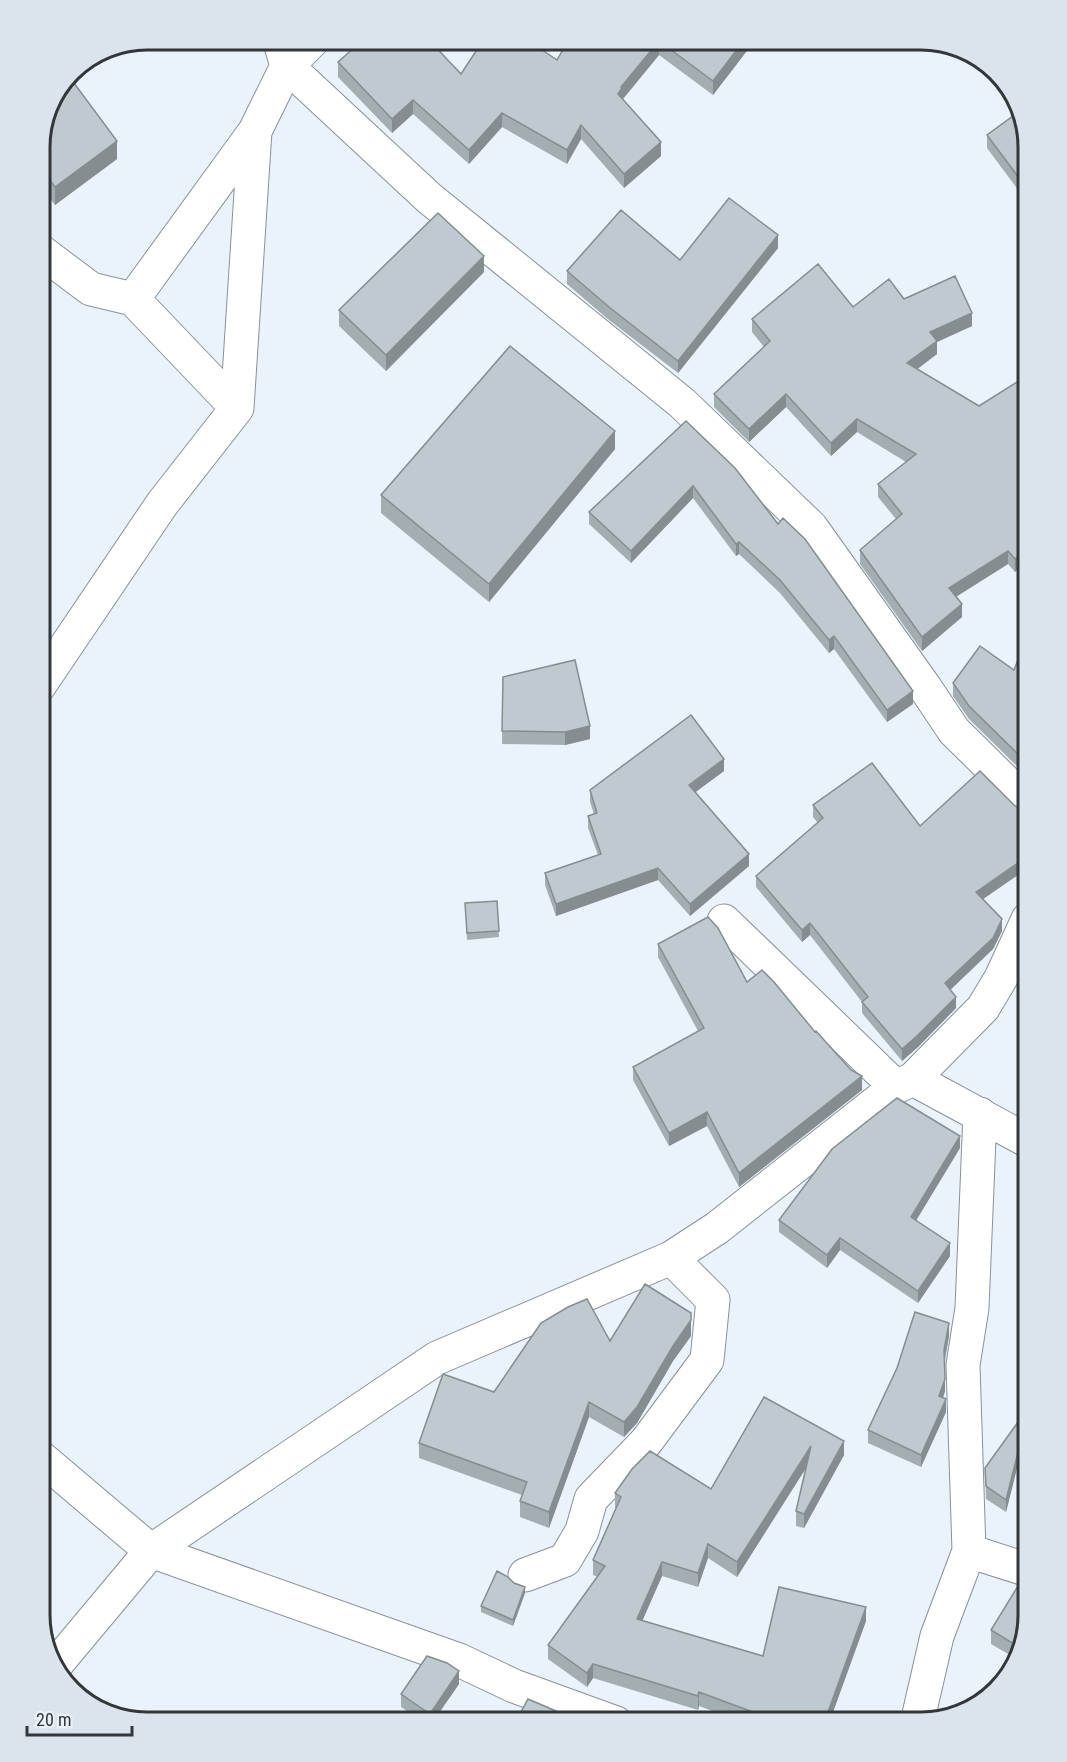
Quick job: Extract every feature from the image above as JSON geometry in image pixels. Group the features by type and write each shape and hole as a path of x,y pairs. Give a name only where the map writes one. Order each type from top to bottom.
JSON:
{"street":[{"path":"50,670 162,504 237,408 255,130 283,52 429,198 682,403 811,527 918,676 954,731 1018,794"},
{"path":"133,299 255,130"},
{"path":"50,258 91,289 133,299 237,408"},
{"path":"724,921 904,1083 980,1114 1018,1135"},
{"path":"60,1660 152,1551 437,1358 671,1258 717,1228 904,1083 983,1008 1018,940"},
{"path":"920,1712 937,1636 969,1551 963,1365 972,1308 980,1114"},
{"path":"525,1575 565,1560 582,1531 591,1499 646,1442 707,1360 713,1300 671,1258"},
{"path":"50,1465 152,1551 459,1660 514,1686 586,1712"},
{"path":"969,1551 1018,1567"}],"building":[{"path":"352,50 438,50 461,74 477,50 542,50 557,60 563,50 652,50 621,87 618,94 661,142 624,174 581,125 567,150 502,113 469,150 413,100 392,119 338,62"},
{"path":"671,50 737,50 713,81"},
{"path":"74,83 117,141 55,187 50,180 50,140 53,121 57,109"},
{"path":"1012,116 1018,146 1018,177 987,135"},
{"path":"729,198 778,235 678,361 567,271 621,210 680,260"},
{"path":"438,213 484,256 386,355 339,310"},
{"path":"818,264 853,307 889,279 904,299 955,276 972,313 930,332 937,341 907,363 979,406 1018,381 1018,556 1015,559 1008,551 949,588 962,604 922,637 860,550 902,514 878,484 916,454 857,419 831,443 786,394 749,429 714,394 770,341 752,319"},
{"path":"510,346 615,431 489,584 381,495"},
{"path":"686,421 735,468 778,524 783,518 805,539 913,691 887,710 834,636 829,640 780,580 739,542 736,544 693,486 631,551 589,512"},
{"path":"980,646 1014,670 1018,660 1018,754 969,706 953,683"},
{"path":"575,660 590,726 565,732 502,731 503,677"},
{"path":"691,715 724,759 689,785 749,854 690,904 658,868 556,904 545,873 601,854 588,816 597,813 590,790"},
{"path":"872,763 920,826 980,771 1018,808 1018,863 976,892 1002,919 993,938 945,983 956,997 902,1049 862,1002 868,997 810,923 802,930 756,876 823,818 813,805"},
{"path":"497,901 499,931 467,933 465,903"},
{"path":"708,917 718,928 747,982 762,970 815,1032 851,1070 862,1076 739,1173 707,1112 669,1133 633,1067 704,1028 658,944"},
{"path":"897,1098 960,1136 911,1217 950,1243 918,1291 840,1238 827,1255 779,1220 832,1149"},
{"path":"645,1284 691,1313 691,1320 637,1407 624,1422 589,1402 549,1512 520,1501 527,1482 419,1443 443,1374 494,1392 541,1323 587,1299 610,1341"},
{"path":"915,1312 949,1323 944,1350 945,1379 939,1396 946,1399 921,1455 868,1430 897,1368"},
{"path":"764,1397 844,1441 804,1514 796,1511 811,1446 737,1562 708,1544 698,1573 662,1562 637,1619 763,1656 779,1587 866,1607 828,1712 753,1712 699,1692 698,1696 593,1664 587,1673 548,1645 605,1566 593,1560 621,1497 615,1493 632,1469 650,1451 711,1489"},
{"path":"1018,1422 1018,1452 1006,1500 986,1486 985,1468"},
{"path":"497,1571 514,1583 525,1587 513,1620 481,1606"},
{"path":"1018,1586 1017,1628 1013,1643 991,1630"},
{"path":"427,1656 447,1663 459,1671 431,1712 427,1712 401,1694"},
{"path":"528,1699 558,1712 521,1712"}]}
